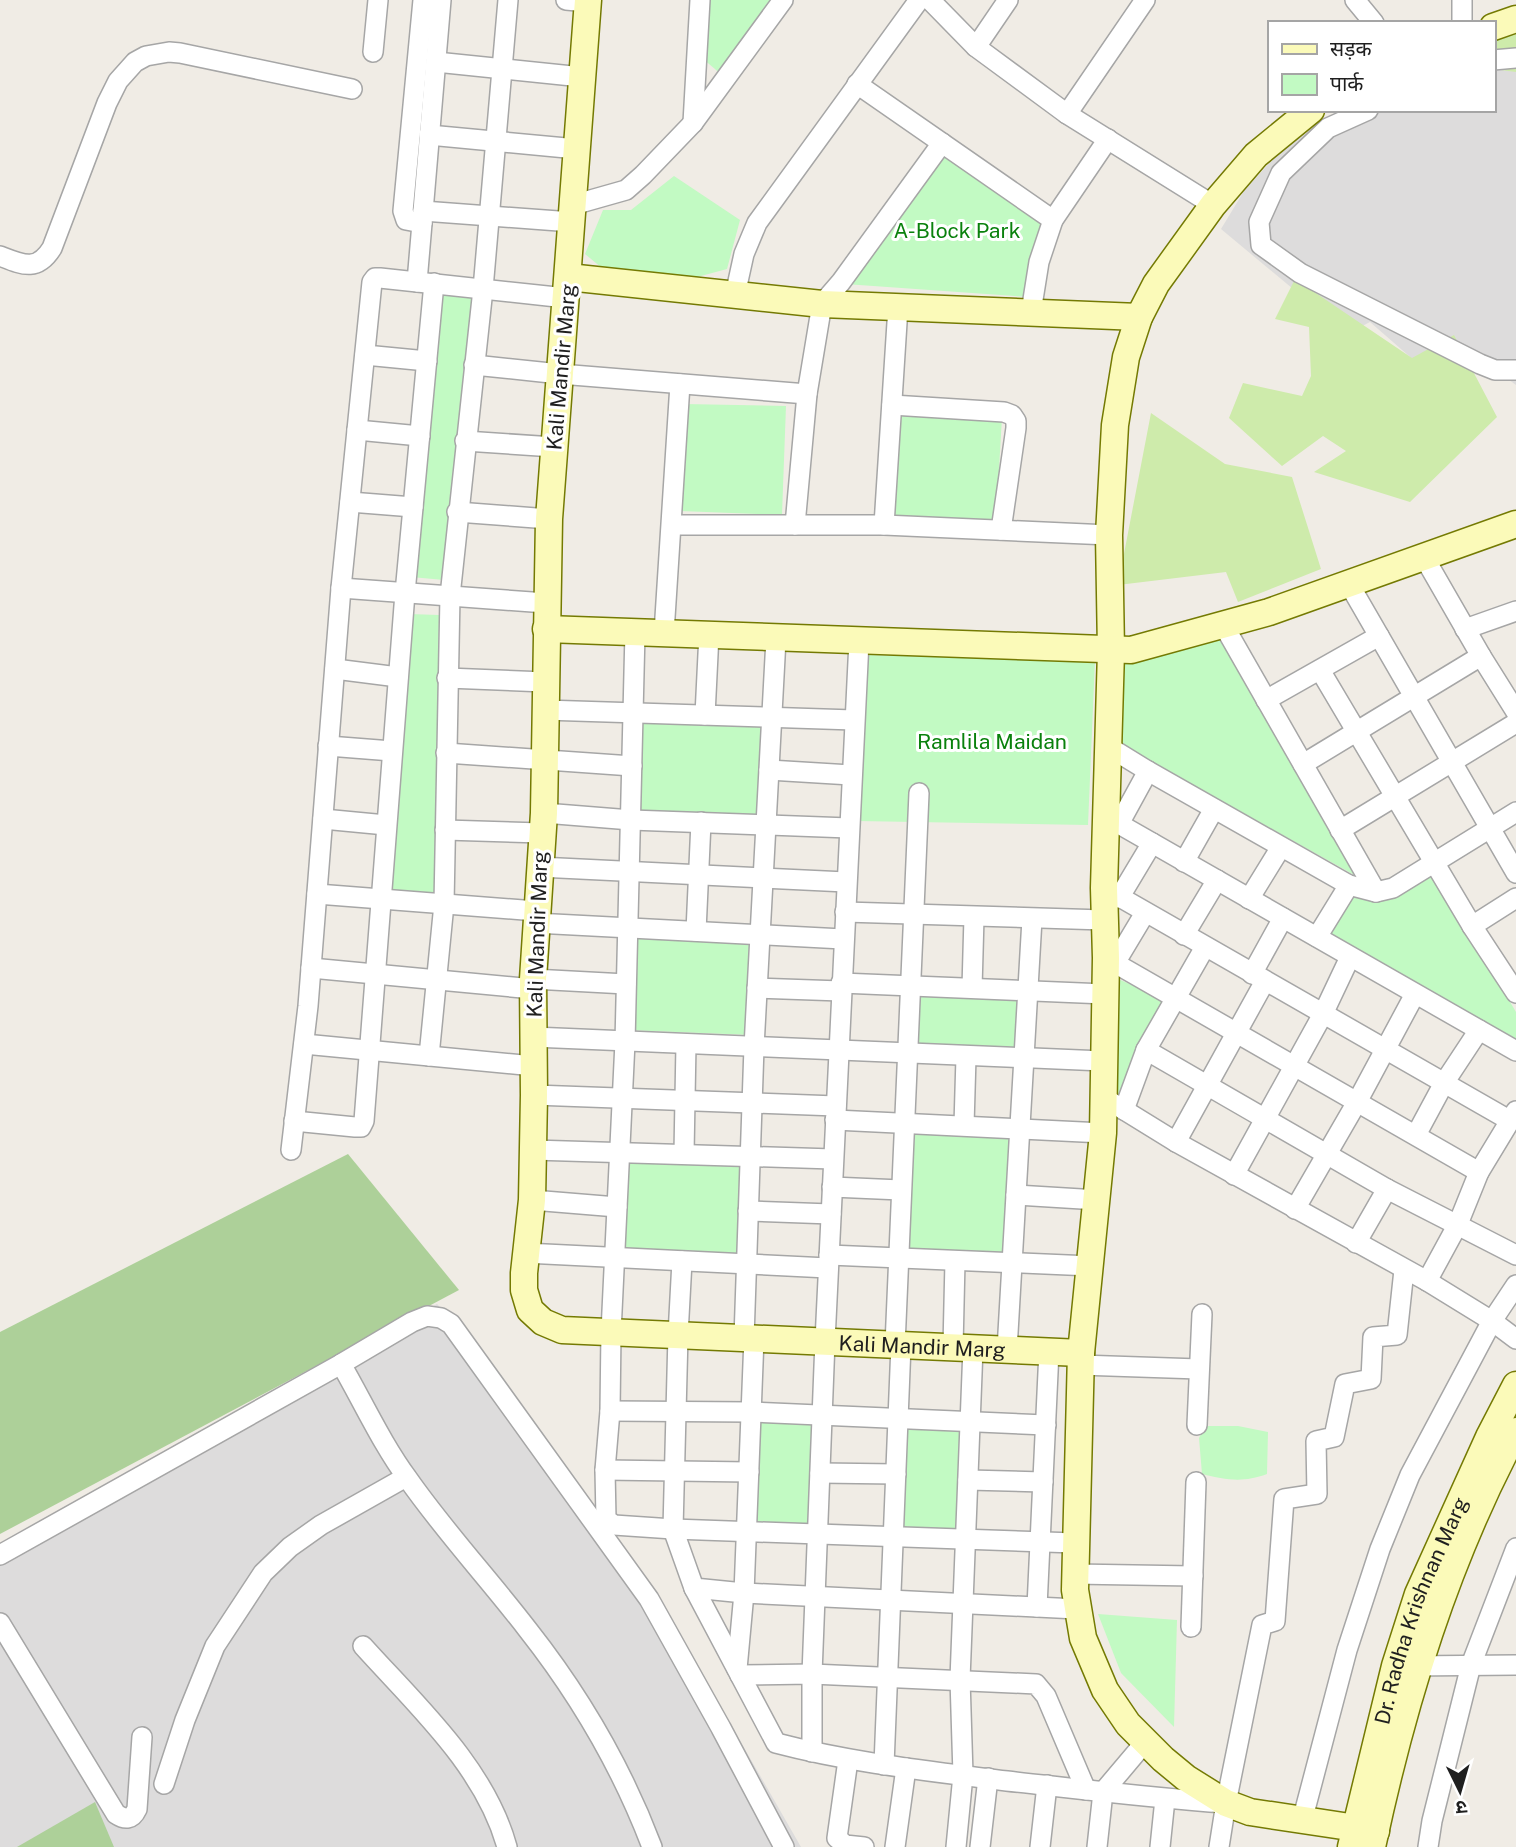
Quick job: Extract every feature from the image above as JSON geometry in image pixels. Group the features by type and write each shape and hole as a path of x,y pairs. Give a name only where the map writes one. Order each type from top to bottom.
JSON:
{"street":[{"path":"373,52 378,0"},
{"path":"423,0 403,211 406,220 422,217 572,213 626,190 665,155 692,123 783,0"},
{"path":"294,1121 361,1126 363,1121 405,593 427,361 422,217 441,0"},
{"path":"429,1056 444,904 450,596 483,289 508,0"},
{"path":"692,123 700,0"},
{"path":"735,295 744,254 757,223 919,0"},
{"path":"930,0 976,47 1067,114 1213,205"},
{"path":"976,47 1009,0"},
{"path":"1067,114 1145,0"},
{"path":"1355,0 1372,21"},
{"path":"1462,0 1462,21"},
{"name":"Kali Mandir Marg","path":"580,1 582,77 549,519 542,823 533,984 532,1200 525,1253 524,1290 530,1310 542,1322 562,1330 1049,1351 1080,1359"},
{"path":"1495,26 1516,19"},
{"path":"0,256 19,264 30,265 46,258 107,103 126,71 146,56 180,53 352,89"},
{"path":"1495,60 1516,58"},
{"path":"436,62 582,77"},
{"path":"857,83 1053,220"},
{"path":"1309,112 1256,155 1213,205 1156,284 1139,317 1126,357 1115,425 1110,534 1109,747 1113,819 1112,893 1104,920 1110,961 1105,994 1103,1061 1114,1103 1234,1175 1427,1281 1516,1339"},
{"path":"1364,112 1328,128 1281,173 1259,222 1261,245 1300,273 1480,365 1495,370 1516,370"},
{"path":"429,135 577,149"},
{"path":"1031,312 1039,262 1053,220 1108,139"},
{"path":"795,525 807,394 822,304 942,143"},
{"path":"291,1150 311,968 341,587 375,278 483,289 567,287 735,295 822,304 1139,317"},
{"path":"884,525 898,307"},
{"path":"365,355 427,361"},
{"path":"474,365 807,394"},
{"path":"664,633 680,384"},
{"path":"892,405 1004,412 1012,415 1016,428 1001,530"},
{"path":"357,430 420,436"},
{"path":"466,441 554,447"},
{"path":"350,502 413,507"},
{"path":"457,512 549,519"},
{"path":"546,629 1131,650 1269,612 1516,524"},
{"path":"672,525 884,525 1110,534"},
{"path":"1424,557 1480,656 1516,712"},
{"path":"1349,584 1516,873"},
{"path":"341,587 546,603"},
{"path":"1465,629 1516,611"},
{"path":"1224,626 1376,892"},
{"path":"635,632 625,1042 605,1514 609,1522 673,1529 1075,1543"},
{"path":"705,715 709,635"},
{"path":"1266,700 1379,636"},
{"path":"739,1672 751,1412 746,1265 754,1047 776,639"},
{"path":"812,1752 812,1674 825,1341 859,641"},
{"path":"1303,764 1480,656"},
{"path":"335,669 398,677"},
{"path":"1320,670 1472,926 1515,990"},
{"path":"447,678 545,682"},
{"path":"544,710 854,720"},
{"path":"1340,830 1516,723"},
{"path":"328,746 392,751"},
{"path":"1109,747 1349,885 1376,892 1393,887 1516,812"},
{"path":"446,753 632,766"},
{"path":"769,770 851,775"},
{"path":"1113,819 1148,771"},
{"path":"884,1765 898,1419 901,1190 919,793"},
{"path":"1184,862 1214,809"},
{"path":"1113,819 1516,1051"},
{"path":"323,820 386,825"},
{"path":"445,830 631,820 849,828"},
{"path":"696,931 701,822"},
{"path":"1112,893 1152,843"},
{"path":"1249,899 1281,847"},
{"path":"539,867 846,882"},
{"path":"1184,935 1217,880"},
{"path":"1317,937 1349,885"},
{"path":"1112,893 1444,1083 1513,1116 1479,1172 1458,1224 1427,1281"},
{"path":"317,894 444,904 628,927 843,939"},
{"path":"1472,926 1516,898"},
{"path":"845,912 1104,920"},
{"path":"1110,961 1145,913"},
{"path":"972,988 974,917"},
{"path":"1176,1142 1236,1033 1283,918"},
{"path":"1007,1350 1032,919"},
{"path":"1205,947 1114,1103 1103,1133 1080,1359 1074,1574 1077,1609 1083,1639 1105,1690 1128,1724 1186,1777 1226,1803 1250,1812 1302,1821 1363,1838"},
{"path":"1234,1175 1323,1014 1350,957"},
{"path":"1110,961 1479,1172"},
{"path":"311,968 436,981 626,984"},
{"path":"757,988 910,986 1105,994"},
{"path":"1295,1209 1357,1102 1415,993"},
{"path":"1416,1135 1444,1083 1479,1030"},
{"path":"533,1037 1103,1061"},
{"path":"304,1044 534,1066"},
{"path":"684,1153 686,1044"},
{"path":"1146,1050 1387,1189 1516,1255"},
{"path":"964,1125 967,1057"},
{"path":"534,1095 752,1102 904,1123 1103,1133"},
{"path":"533,1150 833,1159"},
{"path":"832,1187 901,1190"},
{"path":"1356,1243 1387,1189"},
{"path":"1016,1195 1098,1200"},
{"path":"532,1200 617,1207"},
{"path":"748,1211 831,1214"},
{"path":"525,1253 746,1265 899,1258 1091,1266"},
{"path":"682,1261 677,1335 673,1529 694,1588 776,1743 848,1760 906,1768 1165,1799 1226,1803"},
{"path":"956,1261 970,1422 960,1679 963,1775 956,1847"},
{"path":"1219,1847 1262,1625 1275,1621 1284,1499 1317,1494 1316,1441 1334,1437 1345,1384 1371,1379 1373,1337 1397,1335 1404,1270"},
{"path":"1302,1821 1348,1650 1380,1549 1410,1475 1492,1321 1516,1285"},
{"path":"1197,1425 1202,1314"},
{"path":"0,1555 412,1322 427,1317 441,1318 451,1324 649,1598 784,1847"},
{"path":"1037,1607 1049,1351"},
{"path":"1080,1359 1199,1369"},
{"path":"341,1364 406,1477 436,1518 529,1630 568,1685 627,1785 652,1847"},
{"name":"Dr. Radha Krishnan Marg","path":"1363,1838 1428,1572 1489,1437 1516,1385"},
{"path":"610,1410 751,1412 1046,1425"},
{"path":"1516,1431 1406,1666 1516,1665"},
{"path":"605,1470 749,1472"},
{"path":"820,1473 896,1474"},
{"path":"164,1784 185,1720 215,1646 264,1573 289,1547 311,1532 406,1477"},
{"path":"968,1480 1043,1482"},
{"path":"1191,1627 1196,1482"},
{"path":"1428,1847 1471,1665 1516,1548"},
{"path":"1074,1574 1193,1576"},
{"path":"694,1588 744,1593 1077,1609"},
{"path":"0,1623 116,1814 121,1818 128,1819 137,1809 142,1737"},
{"path":"363,1646 463,1761 482,1790 507,1847"},
{"path":"739,1672 1036,1684 1046,1696 1094,1791 1097,1847"},
{"path":"1094,1791 1146,1741"},
{"path":"848,1760 837,1838 845,1845 864,1847"},
{"path":"895,1847 906,1768"},
{"path":"981,1847 988,1778"},
{"path":"1040,1847 1046,1785"},
{"path":"1160,1847 1165,1799"}],"shaded area":[{"path":"1516,30 1516,385 1461,345 1417,363 1370,322 1347,334 1221,229 1244,191 1275,157 1336,112 1495,112 1495,38"},
{"path":"437,1304 462,1331 639,1577 719,1704 801,1847 0,1847 0,1549"}],"green space":[{"path":"705,0 777,0 722,75 696,53"},
{"path":"1516,25 1516,72 1495,69 1495,32"},
{"name":"A-Block Park","path":"942,143 1049,221 1028,297 845,284"},
{"path":"674,176 740,220 727,269 660,287 602,268 585,254 603,210 631,210"},
{"path":"1295,279 1412,358 1454,335 1497,417 1410,502 1314,472 1346,451 1323,436 1282,466 1229,418 1243,383 1302,396 1311,376 1309,327 1275,319"},
{"path":"440,292 473,295 444,580 411,577"},
{"path":"684,404 786,406 782,515 680,511"},
{"path":"896,411 1002,417 996,522 893,520"},
{"path":"1151,413 1225,464 1292,477 1321,569 1238,602 1226,572 1118,585"},
{"path":"409,614 439,615 436,895 384,893"},
{"path":"1222,630 1365,881 1114,741 1120,664 1142,653"},
{"name":"Ramlila Maidan","path":"867,655 1095,661 1088,825 857,821"},
{"path":"640,718 764,723 759,819 635,813"},
{"path":"1433,872 1516,1012 1516,1044 1326,937 1353,892"},
{"path":"631,934 755,940 751,1035 627,1030"},
{"path":"1116,978 1168,1001 1125,1098 1107,1090"},
{"path":"921,989 1024,995 1021,1055 917,1049"},
{"path":"912,1128 1016,1132 1007,1257 905,1253"},
{"path":"348,1154 459,1290 0,1534 0,1332"},
{"path":"621,1157 745,1163 741,1258 617,1253"},
{"path":"757,1417 816,1419 813,1526 754,1524"},
{"path":"905,1422 965,1425 961,1533 901,1531"},
{"path":"1205,1426 1238,1426 1268,1432 1267,1474 1235,1480 1202,1474 1199,1438"},
{"path":"1098,1614 1177,1620 1174,1727 1121,1673"},
{"path":"95,1802 114,1847 17,1847"}]}
